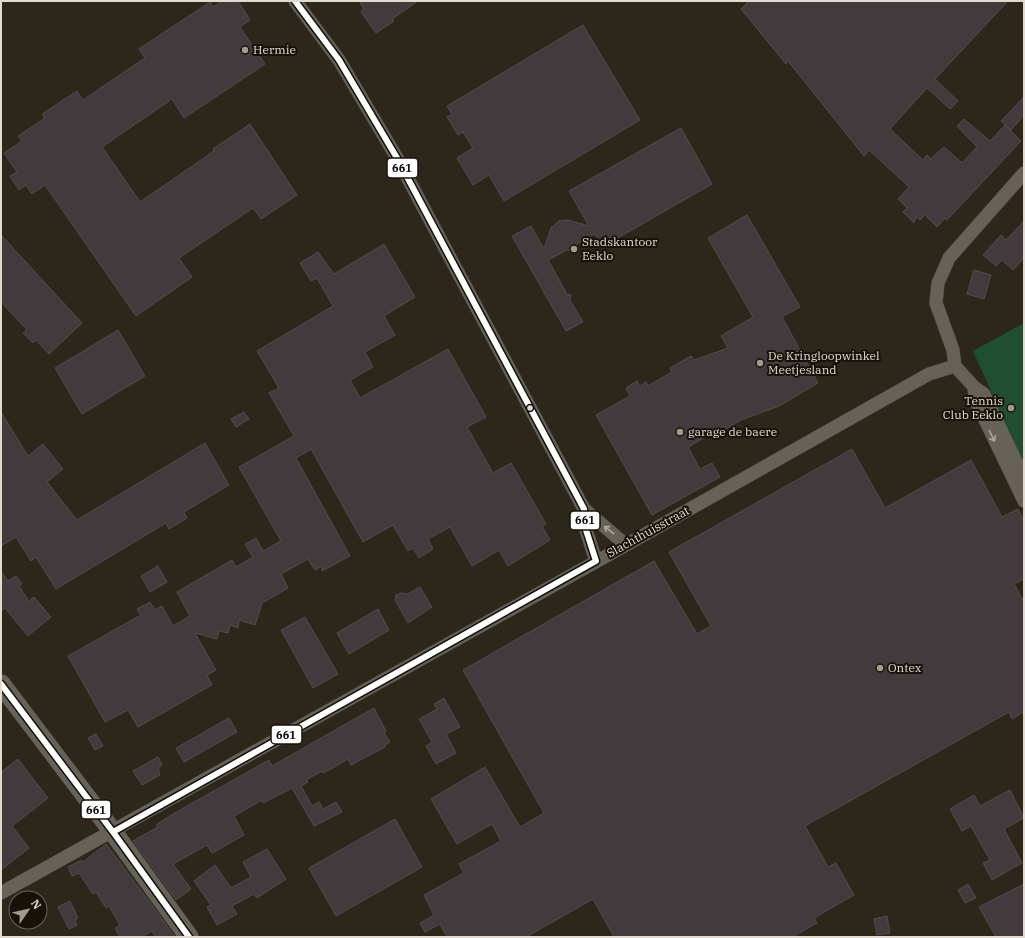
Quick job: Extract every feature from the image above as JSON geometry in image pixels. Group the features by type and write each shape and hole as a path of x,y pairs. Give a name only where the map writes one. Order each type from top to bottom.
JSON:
{"street":[{"path":"295,1 339,60 397,158 584,509 626,545"},
{"path":"1024,173 949,258 938,283 936,303 953,350 954,366 974,387 984,394 1024,478"},
{"name":"Slachthuisstraat","path":"1,893 596,562 929,374 954,366"},
{"path":"974,387 975,399 1024,501"},
{"path":"584,509 586,530 596,562"},
{"path":"1,684 113,832 189,937"}],"green space":[{"name":"Tennis Club Eeklo","path":"1024,323 1024,465 973,351"}],"building":[{"path":"223,1 238,1 250,20 240,27 265,64 184,118 172,99 102,147 140,202 214,151 213,149 250,124 297,195 261,219 253,208 179,258 192,277 136,316 45,185 32,194 26,185 19,190 10,176 17,172 4,153 22,141 18,136 45,118 42,114 77,91 83,100 145,58 139,49 210,2 213,7"},
{"path":"359,1 418,1 392,19 394,21 376,33 361,12 364,9"},
{"path":"749,1 1008,1 935,79 958,101 950,109 927,88 890,129 923,160 927,155 931,159 944,147 962,163 977,147 957,126 964,119 990,141 1005,125 1021,141 947,220 945,218 937,227 925,215 920,220 916,217 914,223 903,212 907,208 898,199 909,187 869,150 864,156 788,61 786,64 741,9"},
{"path":"583,25 640,120 504,201 489,175 473,185 457,158 473,148 463,132 458,135 447,117 452,114 447,106"},
{"path":"1024,97 1024,115 1011,130 1001,121"},
{"path":"681,128 712,184 602,247 595,234 577,244 575,249 572,251 567,250 548,260 567,294 571,295 570,300 583,322 566,331 512,236 531,226 544,249 551,228 559,221 568,220 589,226 569,191"},
{"path":"747,215 800,307 782,317 818,383 779,406 741,420 726,429 724,426 688,447 700,469 712,463 720,477 652,515 596,415 630,396 626,388 637,381 640,386 646,382 648,386 672,372 670,368 691,356 694,360 728,348 721,336 753,317 708,238"},
{"path":"1024,221 1024,258 1013,270 1002,260 996,266 983,255 1001,235 1006,240"},
{"path":"1,235 82,323 49,354 36,340 33,343 23,333 27,330 1,302"},
{"path":"384,244 415,297 384,316 395,335 365,352 373,367 350,380 360,398 448,349 486,417 467,427 493,473 511,463 546,524 542,526 550,540 508,566 499,550 472,566 450,527 428,539 433,549 419,558 413,548 408,551 393,525 363,542 311,449 296,458 350,556 322,571 322,566 315,570 308,559 281,574 288,588 262,603 255,625 239,620 238,628 230,625 228,633 219,631 217,639 195,633 216,670 207,675 212,685 138,727 128,710 105,722 68,656 141,615 137,609 150,602 155,610 162,606 173,626 190,616 177,592 232,560 236,567 253,557 245,544 256,538 263,551 281,541 239,467 294,436 269,393 279,388 257,351 333,306 317,278 311,281 300,263 318,252 334,274"},
{"path":"974,270 991,275 984,299 967,294"},
{"path":"118,330 145,376 82,414 55,368"},
{"path":"1,412 28,456 43,444 63,469 47,482 77,520 205,443 229,485 184,512 187,518 169,529 166,523 56,589 36,557 31,561 16,537 1,546"},
{"path":"244,412 249,419 236,427 231,419"},
{"path":"852,449 885,508 971,460 1002,517 1018,509 1024,521 1024,579 1014,584 1024,602 1024,712 1012,719 1009,712 805,826 828,867 836,863 854,895 814,918 817,923 792,937 614,937 593,899 526,937 447,937 440,924 425,932 420,923 434,915 424,895 464,873 459,864 501,841 492,824 457,844 431,799 485,767 520,827 544,813 463,670 654,561 697,634 711,626 669,552"},
{"path":"158,566 167,582 150,592 141,576"},
{"path":"1,572 8,581 16,576 22,584 19,586 29,601 34,597 51,617 28,636 5,608 1,611"},
{"path":"420,587 432,607 408,623 395,600 396,595 401,593 408,594"},
{"path":"378,609 389,630 349,654 337,633"},
{"path":"305,617 338,674 313,688 281,630"},
{"path":"444,698 460,727 446,734 456,753 436,764 426,746 432,742 419,719 437,709 434,704"},
{"path":"374,708 386,731 384,733 390,742 385,745 385,747 351,765 348,759 323,773 322,771 306,780 308,782 301,786 312,806 319,802 323,809 336,802 342,812 314,826 292,788 263,803 262,800 234,816 244,835 212,853 207,845 173,864 191,889 176,900 133,841 158,827 156,825 171,815 269,760 272,766"},
{"path":"229,718 237,732 184,762 176,748"},
{"path":"96,734 103,746 95,750 88,738"},
{"path":"158,757 162,765 158,768 160,775 142,785 133,771"},
{"path":"18,759 48,798 12,826 29,848 1,870 1,772"},
{"path":"1010,790 1024,818 1004,829 1022,863 992,880 983,863 990,860 971,826 962,831 950,809 974,795 980,806"},
{"path":"395,819 422,867 336,916 309,868"},
{"path":"106,844 175,937 156,937 152,931 141,937 120,937 115,928 120,925 109,906 106,908 96,892 93,894 79,873 72,876 68,867 82,860 83,862"},
{"path":"267,849 286,879 257,898 254,894 232,906 237,914 217,925 207,907 211,905 194,881 215,865 231,888 251,877 243,862"},
{"path":"968,884 976,898 965,903 958,890"},
{"path":"1024,884 1024,937 996,937 979,907"},
{"path":"70,901 78,918 75,920 77,925 69,929 58,907"},
{"path":"887,916 890,933 877,935 874,919"}],"transit line":[{"name":"661","path":"113,832 596,561 586,530 584,509 397,158 339,60 295,1"},
{"name":"661","path":"1,684 113,832 189,937"}],"place":[{"name":"Hermie","path":"245,50"},
{"name":"Stadskantoor Eeklo","path":"574,249"},
{"name":"De Kringloopwinkel Meetjesland","path":"760,363"},
{"name":"Tennis Club Eeklo","path":"1011,408"},
{"name":"garage de baere","path":"680,432"},
{"name":"Ontex","path":"880,668"}]}
